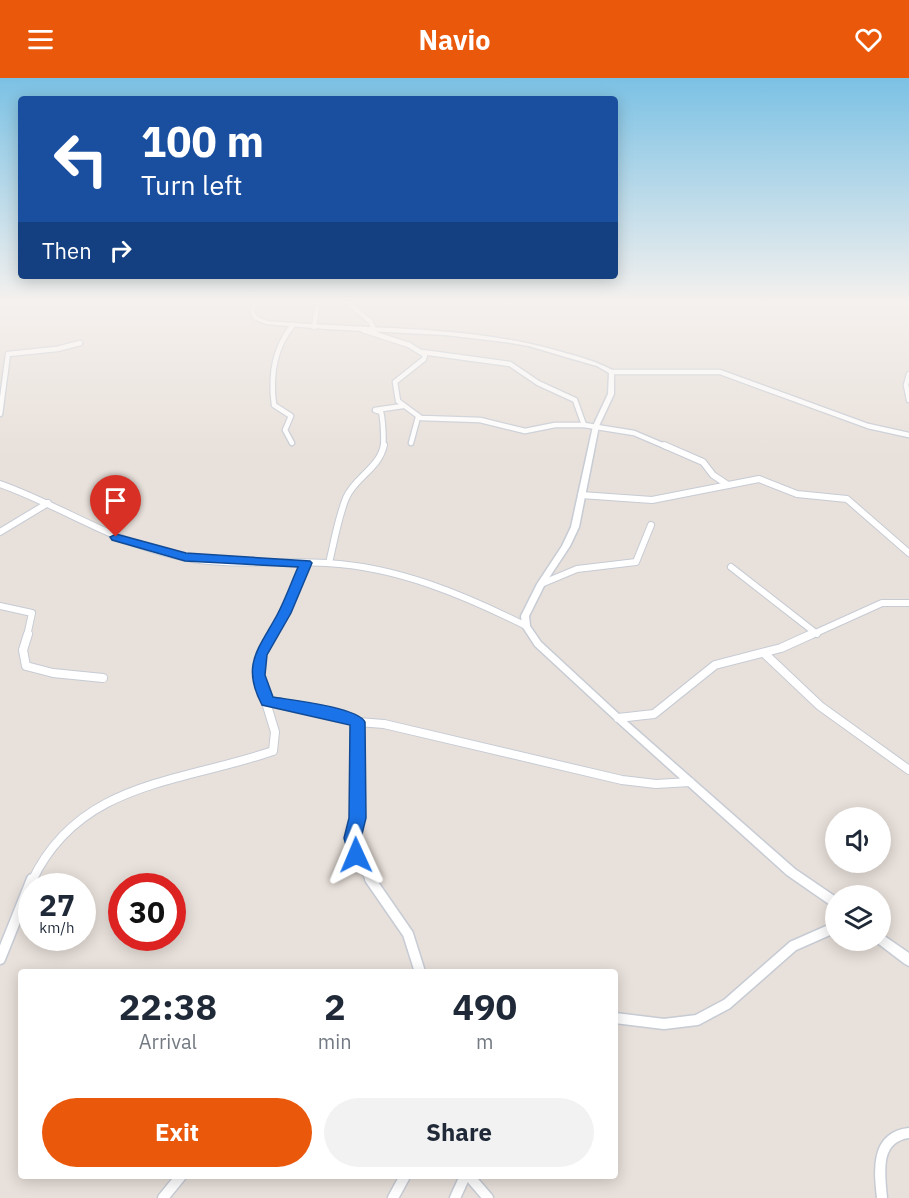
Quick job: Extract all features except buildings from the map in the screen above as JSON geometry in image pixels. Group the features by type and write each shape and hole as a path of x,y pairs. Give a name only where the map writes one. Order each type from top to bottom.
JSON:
{"street":[{"path":"0,414 8,354 15,353"},
{"path":"276,353 272,379 274,405 291,416 285,430 292,443"},
{"path":"422,353 424,359 395,382 396,396 403,406 418,417 480,420 525,431 555,425 584,425 641,435 706,464 713,475 728,485"},
{"path":"431,353 515,365 538,383 575,400 584,425"},
{"path":"555,353 599,365 612,372 681,370 720,372 868,426 909,435"},
{"path":"612,372 612,394 596,426 574,527 566,546 541,584 525,616 526,626 538,644 618,718 791,872 825,896"},
{"path":"909,374 906,385 909,400"},
{"path":"328,563 346,498 359,478 377,463 382,454 384,444 381,431 384,421 381,412 375,410 403,406"},
{"path":"411,442 418,417"},
{"path":"581,495 652,500 759,479 797,494 847,499 909,553"},
{"path":"0,484 48,503 112,536 162,552 212,560 328,563 360,567 453,592 526,626"},
{"path":"0,532 48,503"},
{"path":"541,584 577,569 636,562 651,525"},
{"path":"0,959 42,863 66,830 96,809 131,793 273,751 275,732 268,701 258,675 260,655 285,613 305,563"},
{"path":"731,567 817,634"},
{"path":"618,718 653,715 672,701 702,672 717,664 737,657 765,654 817,634 856,613 882,603 909,603"},
{"path":"0,606 28,611 34,616 23,643 21,656 26,666 53,673 103,678"},
{"path":"765,654 820,706 909,770"},
{"path":"268,701 348,717 358,722 384,724 622,780 656,784 690,782"},
{"path":"358,722 358,818 353,838 356,855 366,874 408,934 419,969"},
{"path":"618,1019 640,1023 681,1024 708,1014 750,986 773,962 795,945 825,932"},
{"path":"891,946 909,960"},
{"path":"882,1198 879,1171 882,1153 887,1141 894,1135 909,1133"},
{"path":"163,1198 179,1179"},
{"path":"393,1198 403,1179"},
{"path":"455,1198 465,1179"},
{"path":"470,1179 488,1198"}],"route":[{"path":"116,537 185,557 247,562 305,563 285,613 260,655 258,675 268,701 348,717 358,722 358,818 353,838 356,855"}]}
